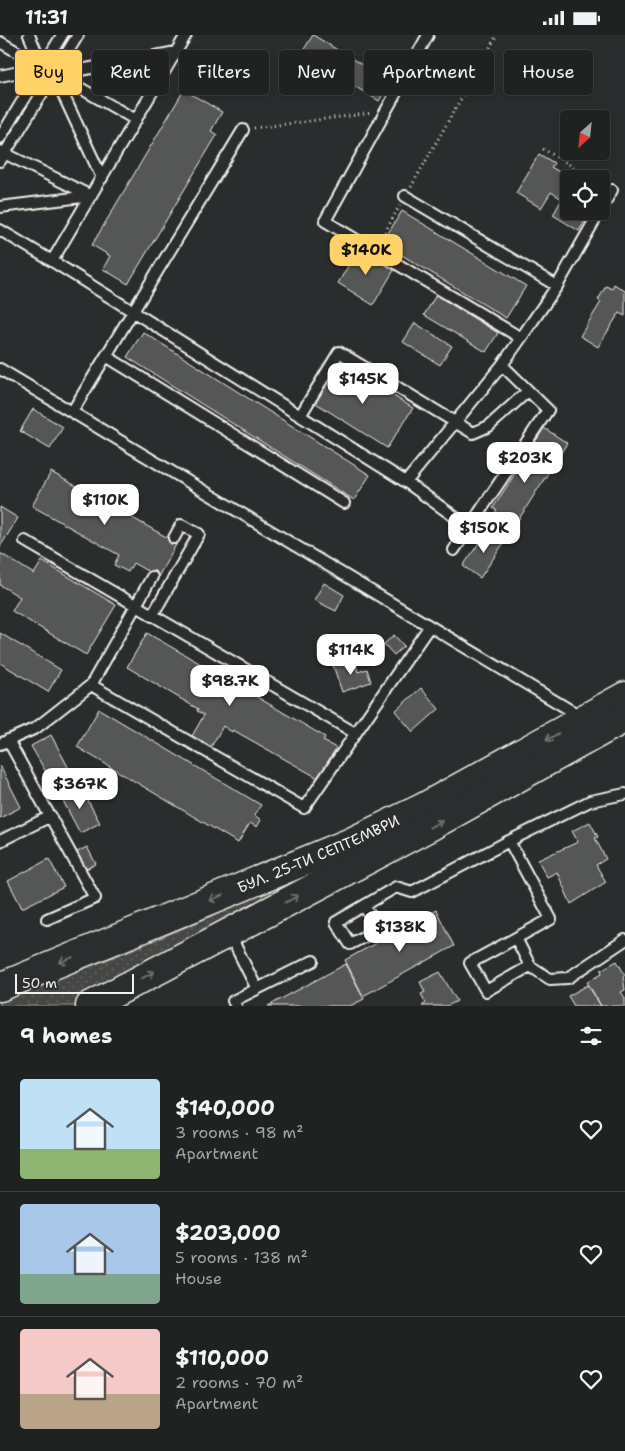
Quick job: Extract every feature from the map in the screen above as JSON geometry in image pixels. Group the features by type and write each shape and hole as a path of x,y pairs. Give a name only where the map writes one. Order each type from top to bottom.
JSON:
{"main road":[{"name":"БУЛ. 25-ТИ СЕПТЕМВРИ","path":"90,1006 433,825 604,723 625,696"},
{"name":"БУЛ. 25-ТИ СЕПТЕМВРИ","path":"0,987 351,842 604,723"}],"lane":[{"path":"29,35 36,50"},
{"path":"53,50 62,35"},
{"path":"69,50 78,35"},
{"path":"52,261 186,35"},
{"path":"428,35 325,221 521,338"},
{"path":"0,42 15,51"},
{"path":"82,70 176,52"},
{"path":"0,76 15,73"},
{"path":"82,90 136,120"},
{"path":"0,138 26,95"},
{"path":"41,95 2,155 91,196"},
{"path":"63,95 102,178"},
{"path":"72,412 243,130"},
{"path":"0,207 32,201 91,196"},
{"path":"406,196 557,286"},
{"path":"406,482 502,365 557,286 594,220"},
{"path":"0,230 406,482 469,527"},
{"path":"300,416 339,352 473,433 489,426 528,391"},
{"path":"106,356 344,503"},
{"path":"454,550 548,410 502,365"},
{"path":"0,369 430,627 604,723"},
{"path":"152,616 199,534 181,525 174,539"},
{"path":"25,541 355,733"},
{"path":"46,919 95,898 51,816 4,742 36,728 91,685 152,577"},
{"path":"91,685 304,808 430,627"},
{"path":"364,905 396,887 412,892 590,801 625,793"},
{"path":"0,841 51,816"},
{"path":"510,841 551,919 470,963 486,991 530,966"},
{"path":"228,933 257,989"},
{"path":"516,938 530,966 550,979 568,978 625,940"},
{"path":"236,1006 233,1001 313,961"}],"path":[{"path":"374,251 497,35"},
{"path":"243,130 387,110"},
{"path":"543,149 579,170"}],"shaded area":[{"path":"405,828 219,930 74,1006 0,1006 0,999 154,941"}],"building":[{"path":"313,35 338,50 304,50"},
{"path":"354,60 364,66 364,92 354,86"},
{"path":"181,95 193,95 222,112 211,131 217,135 128,284 103,269 110,256 92,245"},
{"path":"369,95 382,95 379,101"},
{"path":"539,154 554,163 551,167 560,172 560,198 551,192 541,208 516,193"},
{"path":"560,203 560,219 553,215"},
{"path":"402,211 526,286 506,318 382,243"},
{"path":"561,220 586,220 579,231"},
{"path":"359,248 394,270 373,305 338,283"},
{"path":"614,284 625,291 625,316 619,313 598,347 580,336 601,302 598,300 606,286 612,289"},
{"path":"436,295 498,333 486,352 424,315"},
{"path":"415,323 452,346 440,365 403,342"},
{"path":"143,332 370,475 354,500 127,357"},
{"path":"339,362 413,408 387,448 314,402"},
{"path":"33,409 63,427 50,449 20,431"},
{"path":"544,428 567,443 505,541 485,528 497,510 493,508"},
{"path":"51,472 177,543 158,577 133,563 128,572 114,565 119,555 32,506"},
{"path":"0,507 18,518 0,547"},
{"path":"488,530 505,541 480,578 463,566"},
{"path":"0,553 34,574 42,561 116,605 86,655 12,611 20,597 0,585"},
{"path":"324,583 344,595 336,611 314,600"},
{"path":"0,633 61,670 48,692 0,663"},
{"path":"147,633 220,675 221,672 258,694 257,697 325,737 323,741 336,748 318,778 223,726 211,747 192,736 204,715 197,711 198,709 127,667"},
{"path":"394,635 404,646 394,655 384,644"},
{"path":"354,659 358,672 367,669 371,682 342,692 333,665"},
{"path":"421,688 439,709 413,732 395,711"},
{"path":"99,709 261,805 254,815 261,820 257,827 250,823 238,843 77,747"},
{"path":"51,735 74,778 55,788 31,746"},
{"path":"0,766 21,807 0,818"},
{"path":"80,786 100,823 80,833 61,797"},
{"path":"590,822 598,837 595,838 606,859 596,865 606,882 571,904 557,872 547,877 538,860 578,842 572,831"},
{"path":"87,847 96,864 84,870 75,853"},
{"path":"49,859 64,887 22,908 8,881"},
{"path":"436,910 454,946 363,996 345,960"},
{"path":"617,961 625,975 623,977 625,990 621,992 625,998 625,1006 601,1006 587,982 602,973 601,970"},
{"path":"346,964 364,999 350,1006 268,1006"},
{"path":"440,972 457,1001 447,1006 422,1006 426,1003 421,994 425,992 420,982"},
{"path":"588,985 601,1006 574,1006 568,996"}]}
